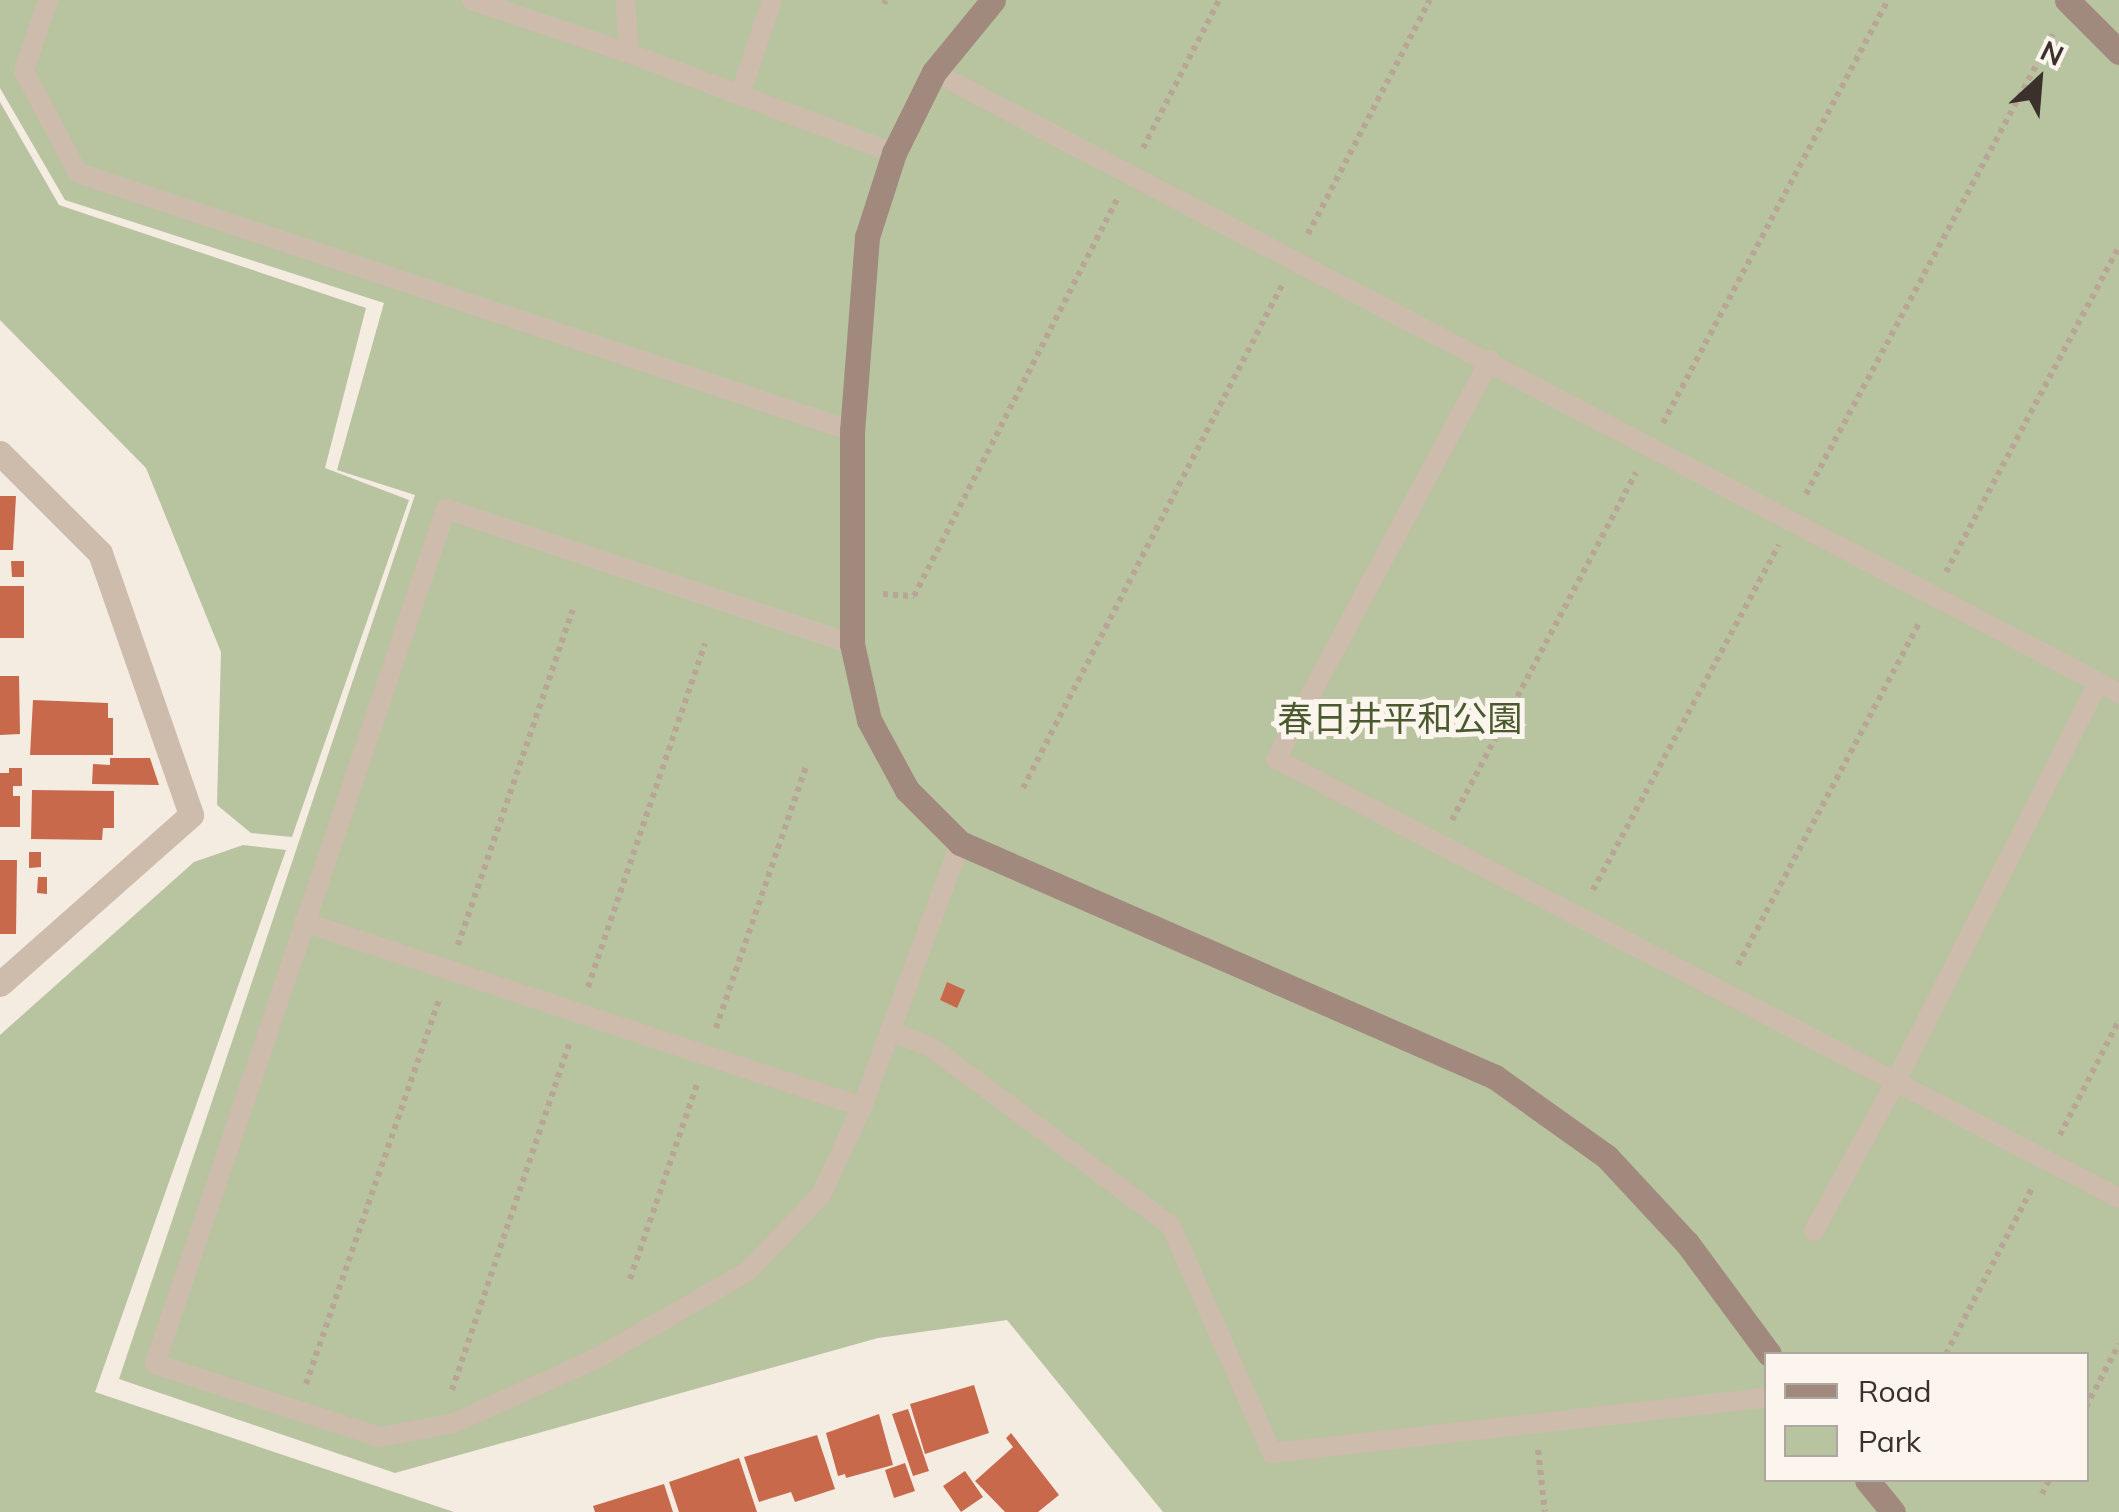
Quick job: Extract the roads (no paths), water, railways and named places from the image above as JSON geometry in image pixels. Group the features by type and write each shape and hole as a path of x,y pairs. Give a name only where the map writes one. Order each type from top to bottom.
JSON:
{"street":[{"path":"993,0 934,72 894,153 866,238 852,431 852,644 869,720 907,790 960,843 1494,1078 1607,1157 1687,1243 1768,1352"},
{"path":"2070,1 2119,52"},
{"path":"0,453 100,554 191,815 0,984"},
{"path":"1868,1482 1892,1512"}],"lane":[{"path":"48,0 24,70 78,172 852,431"},
{"path":"472,0 629,53 894,153"},
{"path":"625,0 629,53"},
{"path":"740,95 772,0"},
{"path":"934,72 1490,360 2119,694"},
{"path":"1490,360 1276,759 2119,1198"},
{"path":"852,644 446,509 154,1364 380,1438 454,1422 597,1358 748,1272 822,1195 862,1107 960,843"},
{"path":"1814,1231 1896,1082 2098,683"},
{"path":"304,922 862,1107"},
{"path":"890,1030 931,1047 1170,1226 1272,1453 1764,1398"}],"park label":[{"name":"春日井平和公園","path":"1400,718"}]}
